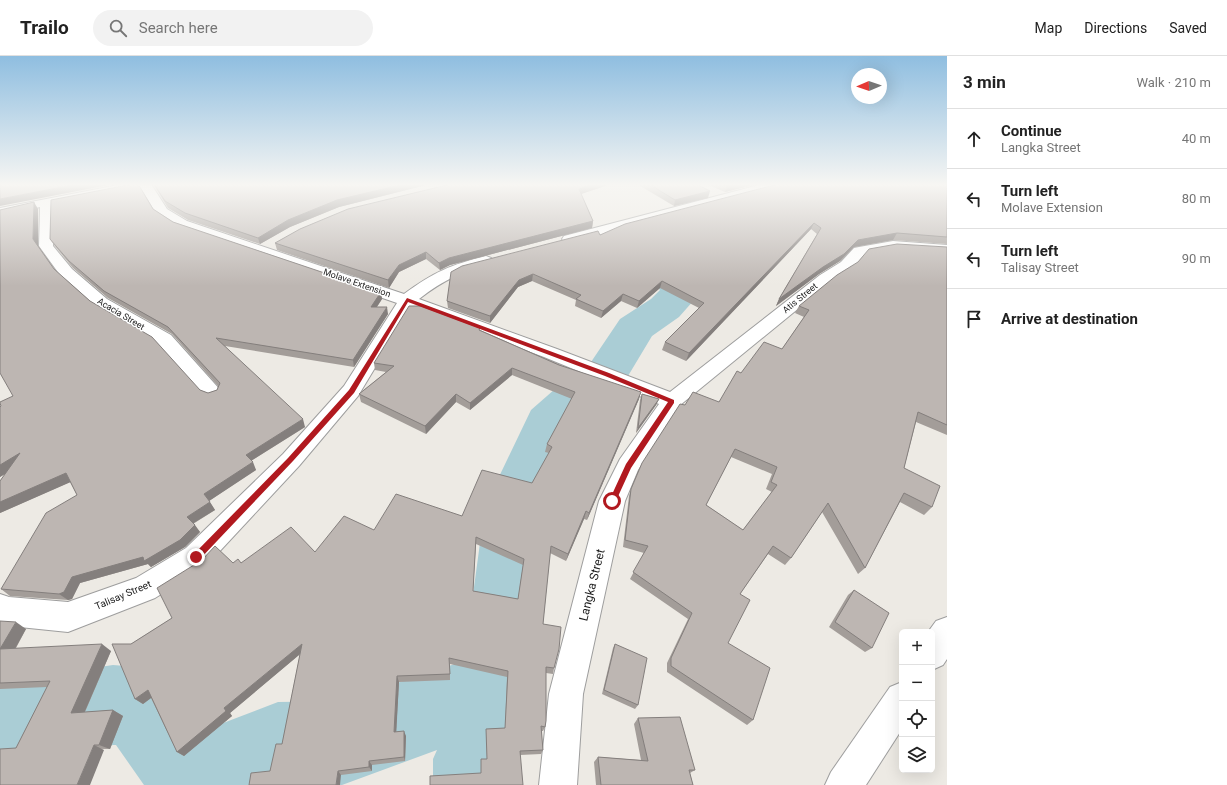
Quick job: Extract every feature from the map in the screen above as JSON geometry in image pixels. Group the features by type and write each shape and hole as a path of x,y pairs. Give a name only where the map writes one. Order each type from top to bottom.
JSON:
{"street":[{"name":"Acacia Street","path":"47,218 46,246 66,272 101,303 164,339 212,392"},
{"name":"Molave Extension","path":"172,218 182,224 407,300 607,374 672,402"},
{"path":"556,243 649,218"},
{"path":"261,251 278,241"},
{"name":"Atis Street","path":"672,402 826,278 847,265 859,251 893,245 947,249"},
{"path":"407,300 431,282 456,269 502,257"},
{"name":"Talisay Street","path":"1,610 68,618 145,588 196,557 291,460 352,391 407,300"},
{"name":"Langka Street","path":"558,785 566,694 612,501 628,466 672,402"},
{"path":"935,650 947,632"},
{"path":"844,785 901,701"}],"building":[{"path":"0,218 34,218 33,239 54,269 90,301 152,337 200,390 208,393 217,390 220,383 168,327 104,291 69,261 50,239 51,218 167,218 173,222 381,292 371,307 387,307 353,360 216,338 303,419 246,455 253,462 204,494 210,502 187,517 195,525 180,540 144,561 143,557 72,577 64,592 59,594 1,589 46,513 77,495 66,473 0,502 0,481 20,453 0,465 0,402 13,396 0,373"},
{"path":"200,218 293,218 258,238"},
{"path":"326,218 592,218 593,221 449,258 439,263 426,252 399,265 388,280 275,243 300,229"},
{"path":"648,218 947,218 947,237 897,233 858,240 844,254 823,267 779,299 821,228 814,223 689,353 665,342 704,303 662,281 639,301 623,294 603,311 576,299 581,295 533,274 519,280 490,316 447,301 451,272 462,266 598,231 600,235 625,224"},
{"path":"897,244 947,247 947,425 918,412 904,468 940,486 932,507 904,493 865,568 828,503 791,558 773,546 740,594 750,600 728,643 770,668 753,720 671,666 671,658 692,613 633,572 648,546 625,540 631,489 642,463 680,404 685,405 693,392 719,402 737,371 741,373 764,342 782,349 809,310 799,306 837,275 858,262 869,249","holes":["735,449 777,467 771,482 777,485 743,530 706,505"]},
{"path":"409,306 421,306 480,328 479,330 559,365 641,392 589,513 586,511 568,554 551,546 543,624 561,627 559,649 554,668 546,667 546,721 545,727 541,726 543,750 520,751 523,785 430,785 430,776 481,773 481,759 487,759 486,729 505,728 508,671 449,658 450,674 397,676 394,732 404,731 404,757 369,761 369,767 338,771 336,785 249,785 251,773 270,771 276,744 282,744 302,644 224,708 226,711 177,752 148,690 135,699 112,644 131,644 172,618 157,588 202,560 215,546 233,563 238,559 241,563 291,527 315,552 344,516 374,530 396,494 462,516 482,470 532,483 552,447 547,444 575,392 512,368 470,403 456,394 425,426 359,394 394,366 374,363","holes":["476,537 524,559 518,599 473,591"]},
{"path":"642,394 659,399 638,428"},
{"path":"854,590 889,613 872,648 835,622"},
{"path":"0,621 16,622 0,649"},
{"path":"102,644 71,713 113,710 99,745 94,745 77,785 0,785 0,749 16,748 50,681 0,683 0,649"},
{"path":"615,644 647,658 638,705 604,690"},
{"path":"680,717 695,770 689,770 693,785 601,785 598,757 648,761 638,718"}],"waterway":[{"path":"612,365 635,328 665,308 682,291 668,275 656,267 658,261 663,258 679,255"},
{"path":"499,689 515,506 549,423 588,387"},
{"path":"0,707 6,722 113,705 137,707 183,766 210,771 278,744 342,743 499,689"},
{"path":"477,785 476,759 499,689"}],"route":[{"path":"196,557 291,460 352,391 407,300 607,374 672,402 628,466 612,501"}]}
